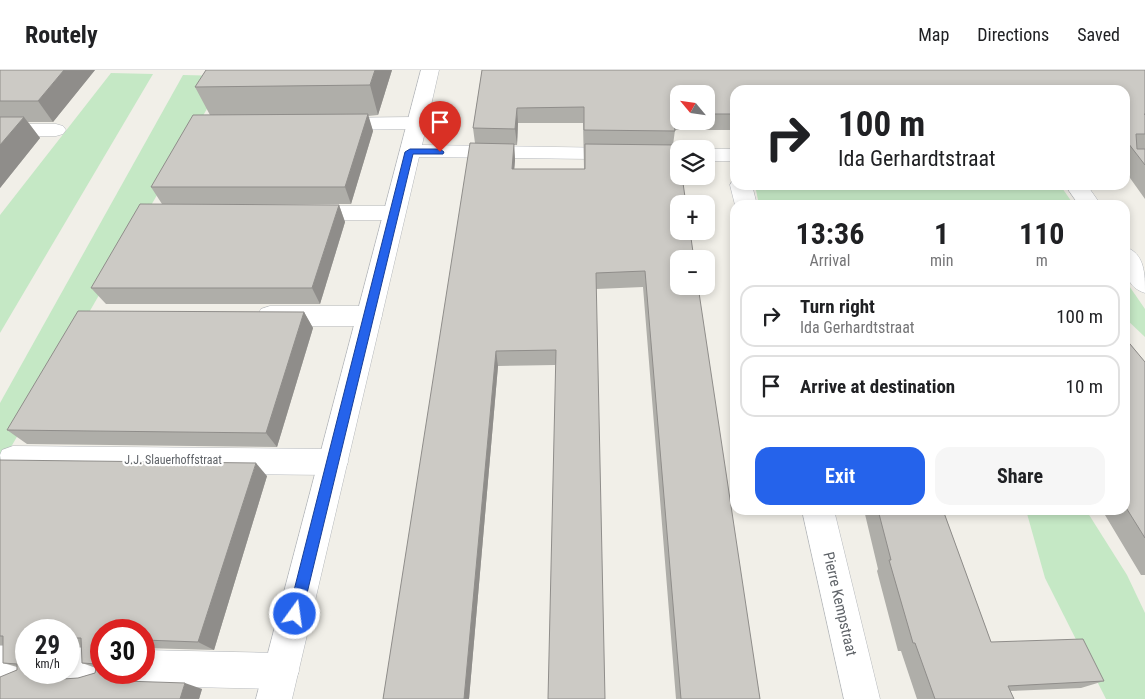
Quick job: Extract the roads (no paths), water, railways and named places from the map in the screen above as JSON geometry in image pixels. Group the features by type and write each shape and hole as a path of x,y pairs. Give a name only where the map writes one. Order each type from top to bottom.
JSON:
{"street":[{"path":"155,669 278,685 430,70"},
{"path":"311,124 416,123"},
{"path":"0,130 56,130"},
{"path":"410,152 670,154"},
{"path":"715,155 730,156"},
{"path":"284,213 394,214"},
{"path":"1130,262 1145,284"},
{"path":"244,316 369,316"},
{"name":"J.J. Slauerhoffstraat","path":"13,459 333,462"},
{"name":"Pierre Kempstraat","path":"819,515 862,699"},
{"path":"0,664 15,664"}]}
